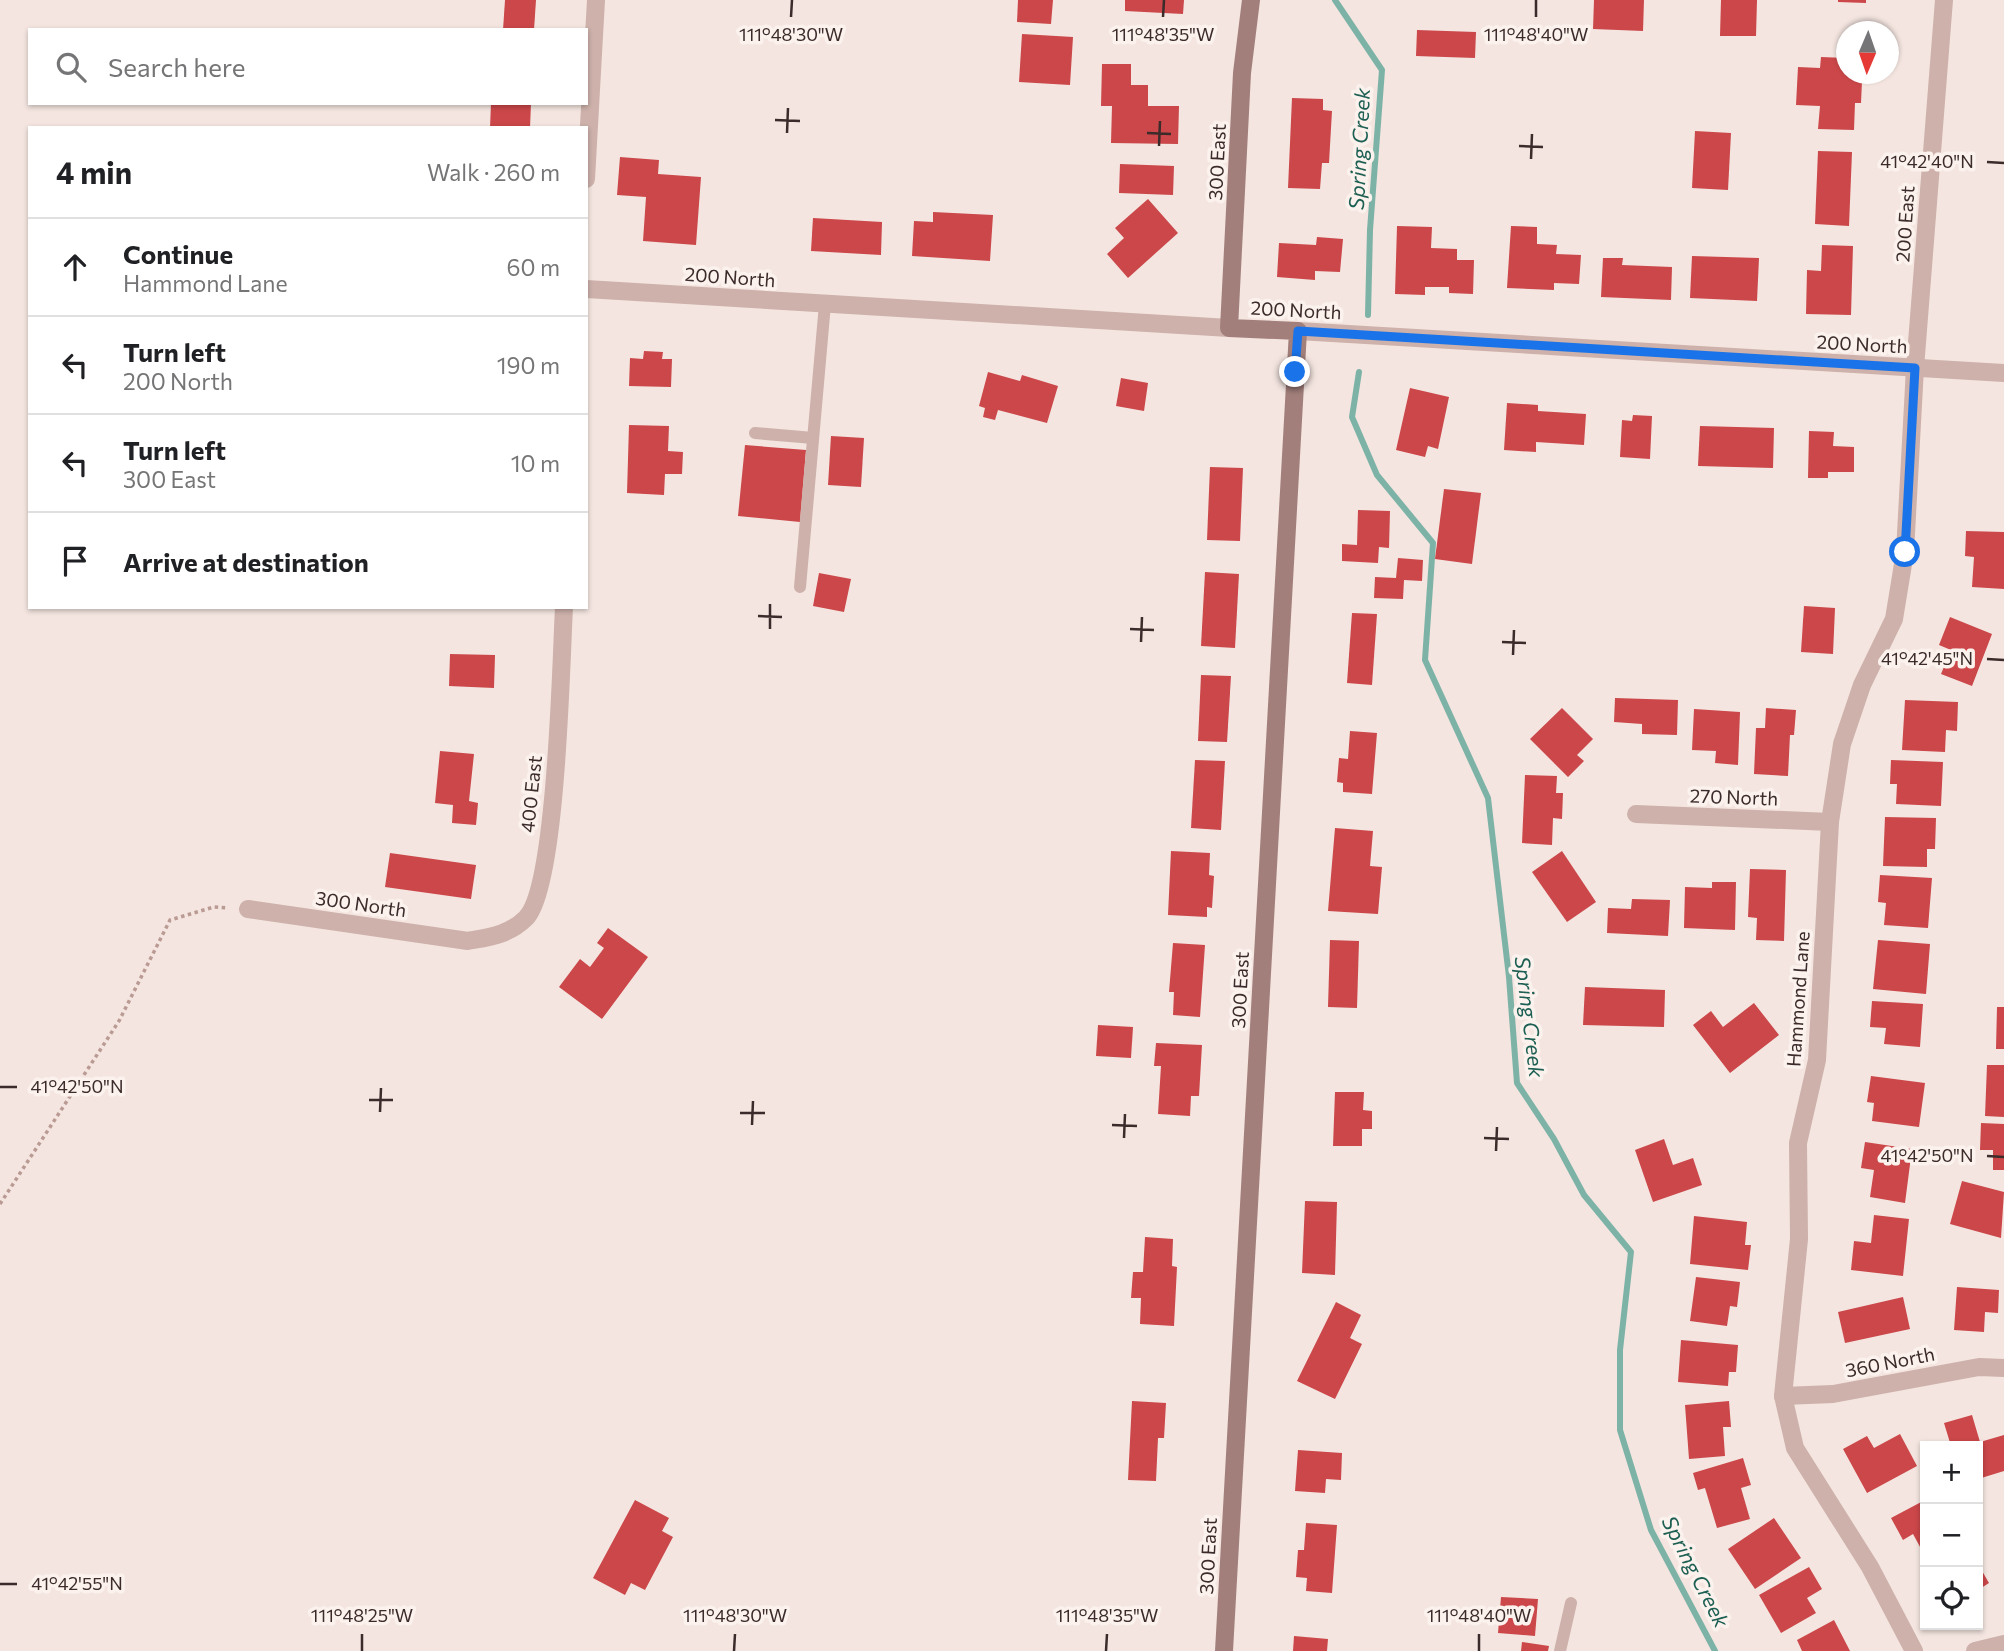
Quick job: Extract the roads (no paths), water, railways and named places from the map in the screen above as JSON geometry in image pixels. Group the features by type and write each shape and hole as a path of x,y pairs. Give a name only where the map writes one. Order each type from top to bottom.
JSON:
{"street":[{"path":"588,143 596,0"},
{"name":"300 East","path":"1229,328 1242,73 1251,0"},
{"name":"200 East","path":"1915,368 1944,0"},
{"name":"200 North","path":"588,289 2004,373"},
{"name":"300 East","path":"1224,1651 1298,331"},
{"name":"Hammond Lane","path":"1914,1651 1870,1567 1796,1448 1783,1396 1799,1239 1798,1143 1817,1060 1830,822 1842,744 1862,685 1894,619 1905,552 1915,368"},
{"name":"400 East","path":"468,941 503,935 528,917 543,874 554,784 564,609"},
{"name":"270 North","path":"1636,814 1830,822"},
{"name":"300 North","path":"248,909 468,941"},
{"name":"360 North","path":"1783,1396 1833,1394 1979,1367 2004,1368"},
{"path":"1975,1651 2004,1644"}],"lane":[{"path":"800,587 825,304"},
{"path":"755,433 813,438"},
{"path":"1560,1651 1571,1603"}],"waterway":[{"name":"Spring Creek","path":"1335,0 1382,70 1370,230 1368,315"},
{"name":"Spring Creek","path":"1359,372 1352,417 1377,475 1433,543 1425,660 1488,798 1509,977 1517,1083 1554,1139 1584,1195 1631,1252 1620,1350 1620,1430 1651,1530 1715,1651"}]}
